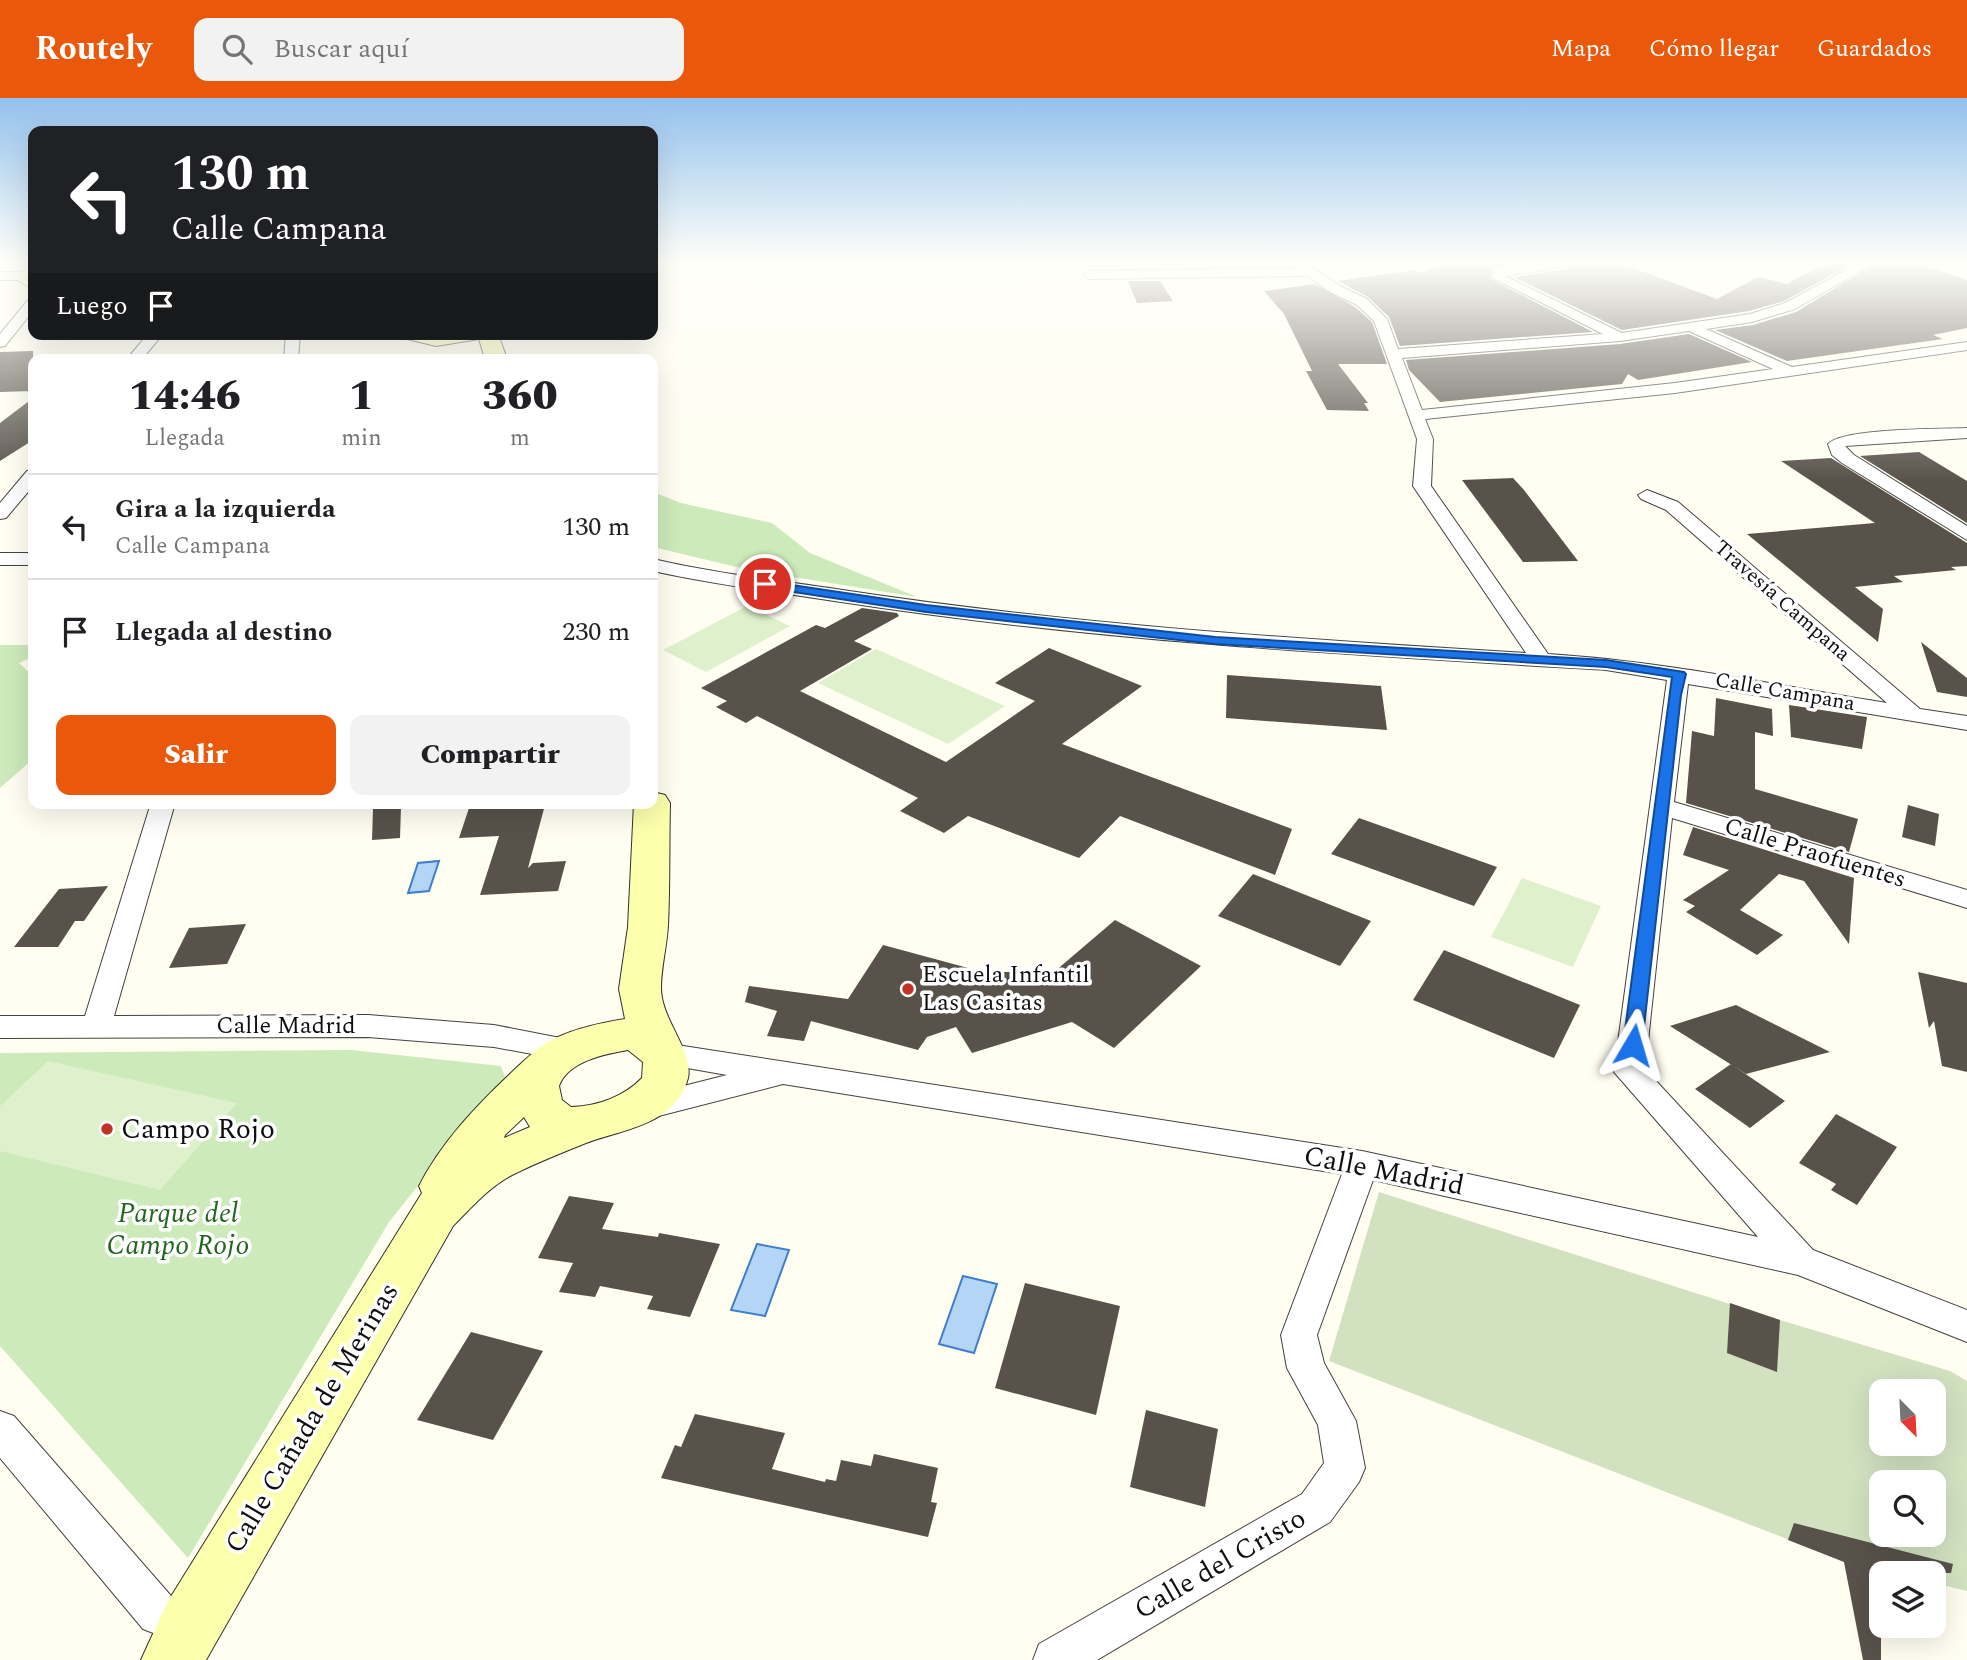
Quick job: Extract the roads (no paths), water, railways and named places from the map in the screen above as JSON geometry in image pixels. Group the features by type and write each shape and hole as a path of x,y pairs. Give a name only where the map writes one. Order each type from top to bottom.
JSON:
{"street":[{"path":"1386,335 1425,439 1422,486 1542,661"},
{"path":"1616,335 1620,337"},
{"path":"1393,354 1635,335"},
{"path":"1709,335 1791,372"},
{"path":"138,354 151,340"},
{"path":"434,340 456,345 475,354"},
{"path":"1416,415 1675,388 1967,346"},
{"path":"1967,433 1849,439 1836,444 1838,451 1848,459 1967,534"},
{"path":"0,514 28,481"},
{"name":"Travesía Campana","path":"1647,495 1672,506 1912,713"},
{"path":"0,559 28,559"},
{"name":"Calle Campana","path":"658,566 926,609 1123,631 1215,640 1606,664 1967,723"},
{"path":"658,572 684,572"},
{"path":"1679,674 1629,1072 1801,1261"},
{"name":"Calle Praofuentes","path":"1663,807 1967,899"},
{"path":"96,1027 161,809"},
{"path":"652,809 648,927 640,989 643,1009 661,1051"},
{"name":"Calle Cañada de Merinas","path":"0,1429 181,1643 435,1212 444,1182 489,1122 569,1052 617,1023 640,989"},
{"name":"Calle Madrid","path":"0,1027 368,1026 494,1036 569,1052"},
{"path":"577,1127 561,1125 542,1109 537,1087 540,1075 569,1052 629,1034 645,1039 661,1051"},
{"name":"Calle Madrid","path":"661,1051 1362,1164 1801,1261 1966,1325"},
{"name":"Calle Cañada de Merinas","path":"435,1212 467,1180 494,1162 577,1127 625,1113 644,1103 659,1090 666,1073 661,1051"},
{"name":"Calle Madrid","path":"625,1113 788,1072"},
{"name":"Calle del Cristo","path":"1055,1660 1315,1508 1345,1468 1337,1421 1306,1368 1298,1335 1362,1164"}],"water":[{"path":"439,861 429,891 408,893 418,863"},
{"path":"757,1244 789,1250 765,1316 731,1310"},
{"path":"963,1276 997,1284 974,1353 939,1344"}],"place":[{"name":"Escuela Infantil Las Casitas","path":"908,989"},
{"name":"Campo Rojo","path":"107,1129"}],"park label":[{"name":"Parque del Campo Rojo","path":"178,1229"}]}
